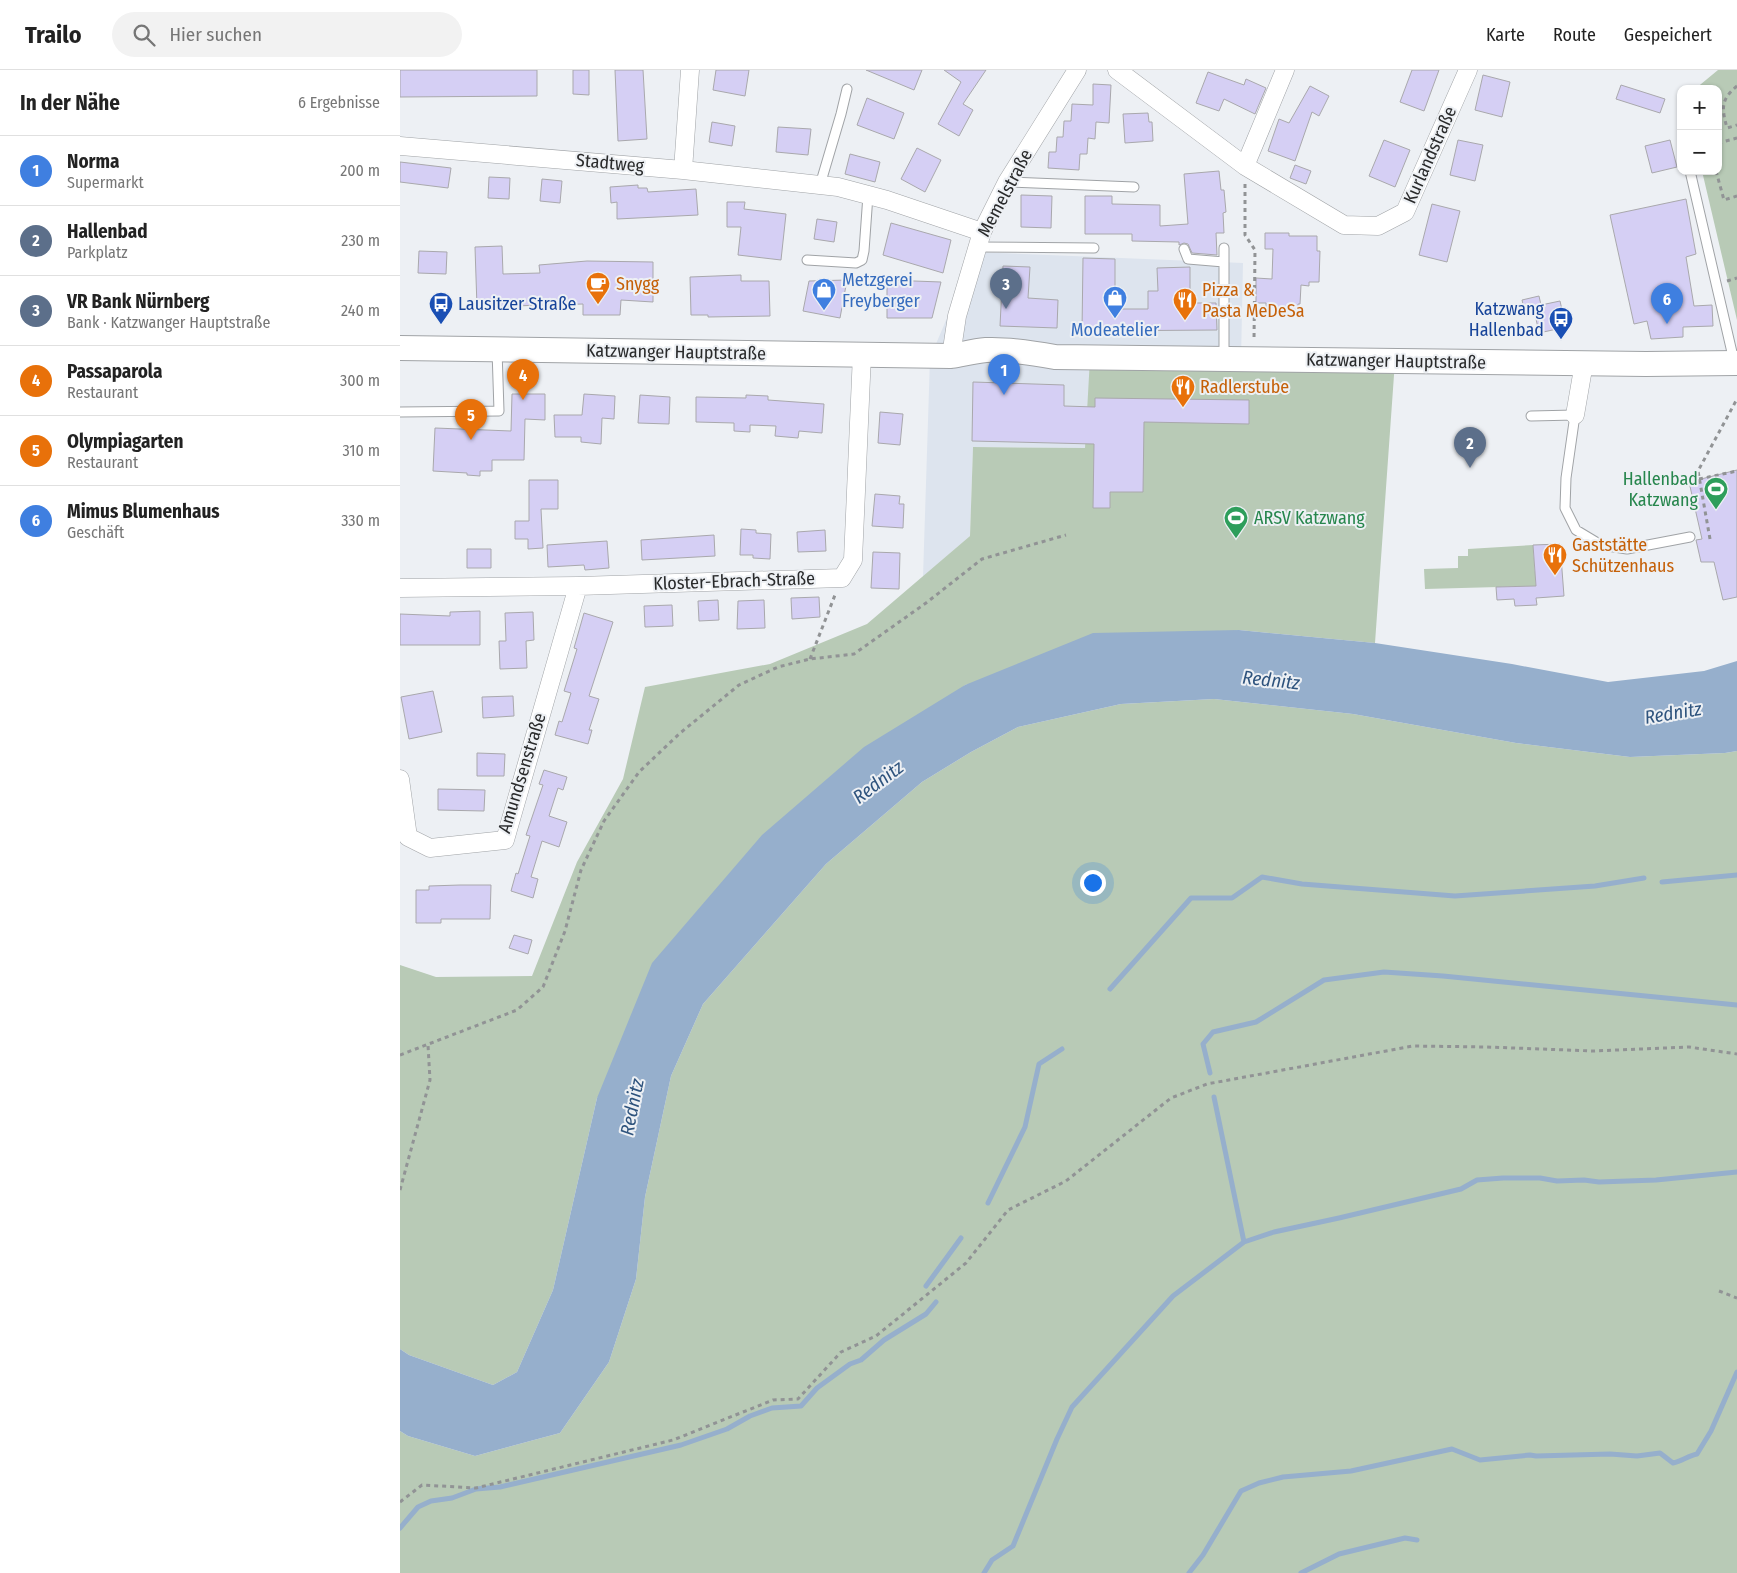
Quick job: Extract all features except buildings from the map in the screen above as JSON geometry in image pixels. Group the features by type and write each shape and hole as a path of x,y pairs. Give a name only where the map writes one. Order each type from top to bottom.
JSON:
{"main road":[{"name":"Katzwanger Hauptstraße","path":"400,348 951,356 984,364 1003,365 1028,364 1056,357 1736,363"}],"street":[{"path":"683,170 690,70"},
{"name":"Memelstraße","path":"951,356 957,316 980,239 1008,182 1077,70"},
{"name":"Kurlandstraße","path":"1117,70 1246,166 1344,225 1378,226 1405,212 1468,70"},
{"path":"1246,166 1286,70"},
{"name":"Stadtweg","path":"400,146 683,170 838,187 868,195 980,239"},
{"path":"842,578 853,560 862,354"},
{"path":"1575,415 1584,363"},
{"name":"Kloster-Ebrach-Straße","path":"400,588 578,586 842,578"},
{"name":"Amundsenstraße","path":"400,779 408,837 430,848 505,840 578,586"}],"lane":[{"path":"820,185 847,89"},
{"path":"1691,175 1736,363"},
{"path":"1008,182 1134,187"},
{"path":"807,260 856,263 862,260 868,195"},
{"path":"980,239 1094,248"},
{"path":"1224,248 1224,359"},
{"path":"1184,249 1188,260 1224,262"},
{"path":"400,412 499,411 497,350"},
{"path":"1532,416 1575,415 1566,478 1565,508 1576,530 1601,544 1627,549 1690,538"}],"path":[{"path":"1737,86 1731,91 1725,101 1722,112 1727,128 1737,125"},
{"path":"1722,142 1737,138"},
{"path":"1246,166 1245,235 1255,250 1254,359"},
{"path":"1717,175 1724,200 1737,196"},
{"path":"1710,539 1698,471 1737,399"},
{"path":"1699,479 1737,472"},
{"path":"400,1055 517,1010 543,987 565,931 581,870 604,822 639,772 679,734 739,685 778,667 810,659 854,654 982,559 1066,535"},
{"path":"810,659 842,578"},
{"path":"400,1190 430,1080 428,1045"},
{"path":"400,1502 422,1485 476,1488 673,1440 773,1400 798,1399 842,1352 876,1336 966,1263 1008,1210 1066,1181 1171,1098 1206,1084 1413,1046 1487,1046 1593,1051 1689,1047 1737,1054"},
{"path":"1719,1291 1737,1298"}],"shaded area":[{"path":"975,252 1243,263 1241,360 1085,448 973,447 970,536 923,577 930,358"}],"green space":[{"path":"1718,70 1737,70 1737,320 1703,175 1722,175 1722,85 1700,85"},
{"path":"1090,358 1395,361 1375,643 1239,630 965,685 597,1098 553,1290 517,1372 493,1385 409,1355 400,1349 400,965 436,977 532,976 577,862 623,779 645,687 770,664 867,624 970,536 973,447 1085,448"},
{"path":"1533,545 1536,586 1425,589 1424,569 1458,568 1458,556 1468,556 1468,549"},
{"path":"1214,699 1353,714 1516,743 1630,757 1737,751 1737,1573 400,1573 400,1431 408,1436 475,1456 560,1433 609,1362 636,1279 645,1197 671,1076 703,1004 826,864 922,782 971,752 1018,727 1121,704"}],"water":[{"name":"Rednitz","path":"1239,630 1375,643 1512,664 1608,682 1704,671 1737,661 1737,751 1630,757 1516,743 1353,714 1214,699 1121,704 1018,727 971,752 922,782 826,864 703,1004 671,1076 645,1197 636,1279 609,1362 560,1433 475,1456 408,1436 400,1431 400,1349 409,1355 493,1385 517,1372 553,1290 597,1098 652,963 762,835 864,747 965,685 1093,633"}],"waterway":[{"path":"1662,882 1737,875"},
{"path":"1110,989 1191,898 1232,898 1262,877 1302,884 1455,896 1595,886 1644,878"},
{"path":"1210,1073 1203,1044 1213,1032 1256,1022 1324,980 1384,972 1443,976 1737,1005"},
{"path":"988,1203 1025,1127 1039,1064 1062,1049"},
{"path":"1214,1097 1244,1242"},
{"path":"984,1573 992,1560 1013,1546 1072,1407 1173,1296 1244,1242 1274,1232 1461,1189 1477,1180 1540,1178 1557,1181 1584,1180 1599,1182 1656,1180 1737,1172"},
{"path":"926,1286 961,1238"},
{"path":"400,1528 418,1507 431,1501 452,1498 476,1489 500,1487 681,1445 727,1429 750,1416 772,1408 801,1406 817,1388 850,1364 861,1360 884,1340 926,1314 936,1302"},
{"path":"1189,1573 1203,1555 1241,1491 1259,1483 1283,1477 1351,1471 1452,1449 1480,1460 1530,1455 1610,1454 1637,1456 1660,1453 1673,1463 1679,1461 1697,1454 1711,1431 1737,1372"},
{"path":"1301,1573 1339,1554 1405,1538 1417,1540"}],"place":[{"name":"Snygg","path":"598,305"},
{"name":"VR Bank Nürnberg","path":"1006,309"},
{"name":"Metzgerei Freyberger","path":"824,311"},
{"name":"Modeatelier","path":"1115,319"},
{"name":"Pizza & Pasta MeDeSa","path":"1185,321"},
{"name":"Mimus Blumenhaus","path":"1667,324"},
{"name":"Lausitzer Straße","path":"441,325"},
{"name":"Katzwang Hallenbad","path":"1561,340"},
{"name":"Norma","path":"1004,395"},
{"name":"Passaparola","path":"523,400"},
{"name":"Radlerstube","path":"1183,408"},
{"name":"Olympiagarten","path":"471,440"},
{"name":"Hallenbad","path":"1470,468"},
{"name":"Hallenbad Katzwang","path":"1716,510"},
{"name":"ARSV Katzwang","path":"1236,539"},
{"name":"Gaststätte Schützenhaus","path":"1555,576"}]}
